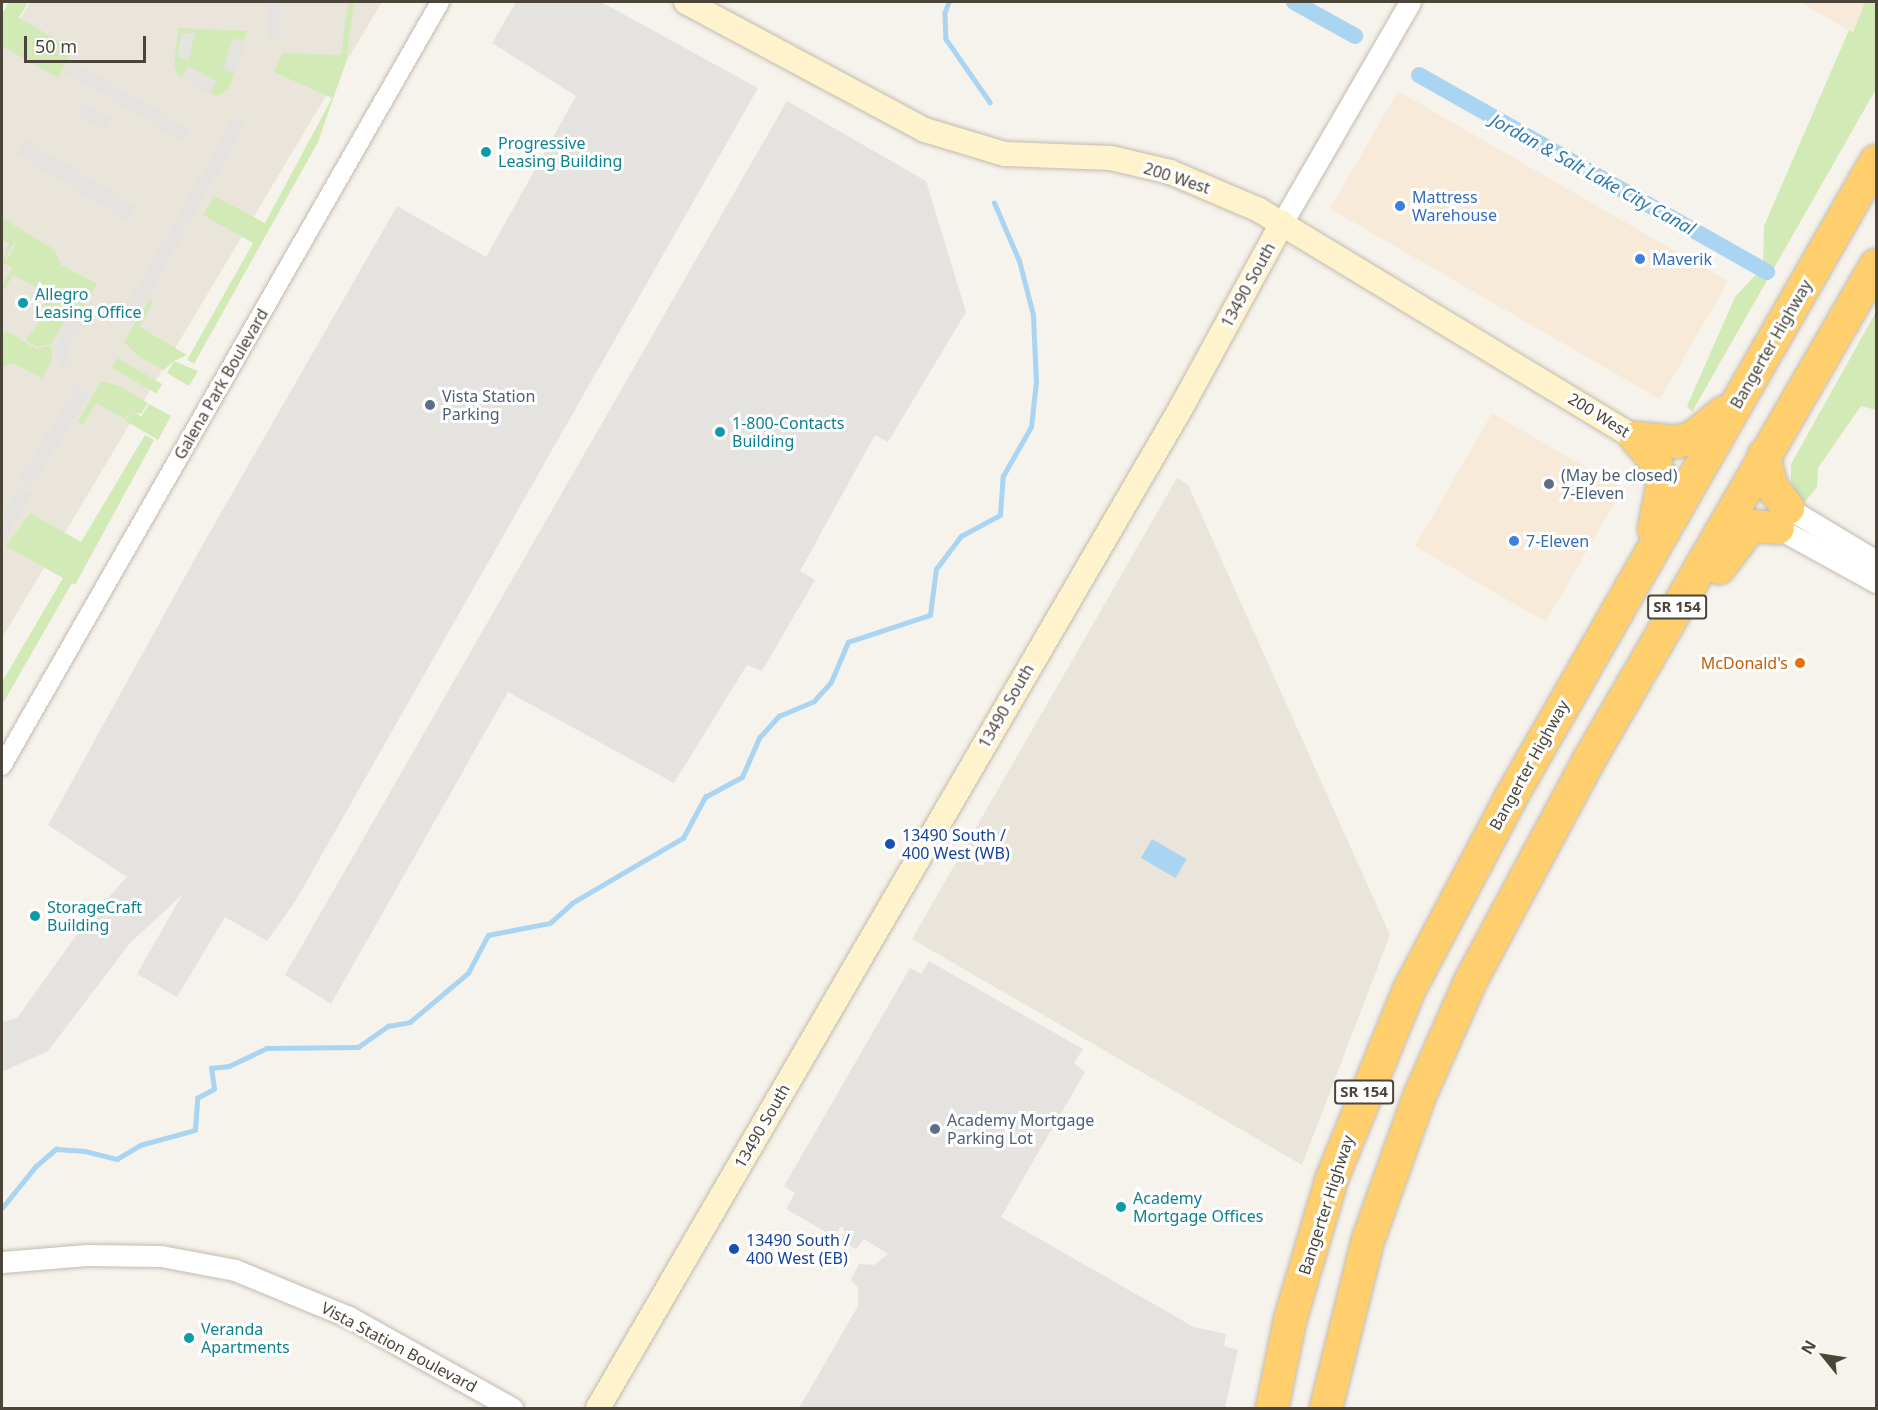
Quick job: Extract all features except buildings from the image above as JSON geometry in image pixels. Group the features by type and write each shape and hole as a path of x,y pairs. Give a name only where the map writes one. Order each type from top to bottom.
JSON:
{"highway":[{"name":"Bangerter Highway","path":"1272,1408 1290,1320 1320,1218 1384,1044 1464,882 1646,558 1876,161"},
{"name":"SR 154","path":"1326,1408 1368,1240 1446,1032 1509,903 1764,455 1876,265"},
{"path":"1636,438 1677,442 1692,438 1741,396"},
{"path":"1636,438 1654,459 1663,483 1646,558"},
{"path":"1647,660 1672,650 1725,557 1751,526 1783,518 1771,486 1764,455"}],"main road":[{"name":"200 West","path":"686,2 925,130 1005,154 1111,158 1170,172 1282,223 1636,438"},
{"name":"13490 South","path":"598,1408 1182,406 1282,223"}],"street":[{"name":"Galena Park Boulevard","path":"2,766 440,2"},
{"name":"13490 South","path":"1282,223 1410,2"},
{"path":"1783,518 1876,561"},
{"path":"1783,518 1876,582"},
{"name":"Vista Station Boulevard","path":"2,1262 87,1255 161,1256 235,1270 349,1317 512,1408"}],"shaded area":[{"path":"30,2 382,2 2,638 2,49"},
{"path":"267,2 281,2 281,39 267,39"},
{"name":"Vista Station Parking","path":"516,2 601,2 758,88 296,900 267,941 225,917 177,997 137,974 182,895 130,943 48,1051 2,1072 2,1022 17,1018 86,922 127,877 48,825 198,553 397,206 486,257 576,96 492,43"},
{"path":"1800,2 1866,2 1852,32"},
{"path":"195,32 189,60 177,57 181,34"},
{"path":"233,38 245,42 235,73 223,69"},
{"path":"70,60 190,130 183,142 63,72"},
{"path":"188,66 216,81 210,93 181,78"},
{"path":"1398,91 1728,282 1660,399 1330,209"},
{"path":"787,101 926,181 966,312 888,442 875,435 800,571 815,580 762,671 747,665 674,783 508,692 331,1004 285,975"},
{"path":"83,102 112,120 105,131 76,115"},
{"path":"234,117 246,124 188,224 176,217"},
{"path":"24,139 136,206 128,221 15,154"},
{"path":"175,221 187,228 132,323 120,316"},
{"path":"91,314 91,326 81,328 71,338 68,350 71,361 61,366 55,348 61,331 80,315"},
{"path":"77,386 90,394 31,488 18,480"},
{"path":"1492,413 1623,489 1546,622 1415,546"},
{"path":"1177,478 1188,485 1390,935 1302,1165 912,939"},
{"path":"18,488 31,495 2,544 2,517"},
{"name":"Academy Mortgage Parking Lot","path":"929,961 1083,1049 1074,1063 1085,1072 1001,1217 1194,1327 1226,1334 1224,1346 1238,1350 1225,1408 799,1408 858,1306 858,1288 851,1280 859,1264 874,1265 888,1254 864,1239 856,1249 841,1240 845,1233 842,1226 833,1236 786,1209 795,1193 784,1186 910,968 921,974"}],"green space":[{"path":"9,2 28,2 19,18 73,49 58,78 2,46 2,14"},
{"path":"348,2 354,2 346,62 318,142 194,364 187,360 253,243 203,215 214,196 265,223 332,98 274,72 282,53 341,55"},
{"path":"1865,2 1876,2 1876,89 1692,412 1687,406 1735,297 1763,267 1764,226 1849,30 1853,32"},
{"path":"179,28 247,31 229,89 217,96 177,75 174,62"},
{"path":"2,218 55,250 61,265 97,284 82,309 69,316 66,307 67,317 52,343 37,347 26,340 46,313 42,310 49,296 66,306 65,302 13,275 5,289 2,287 12,268 17,269 2,263 9,244 2,239 2,233 14,242 6,257 7,260 16,243 2,232"},
{"path":"149,300 153,302 140,327 187,355 174,361 164,370 138,356 124,342"},
{"path":"1876,312 1876,410 1861,406 1818,468 1817,487 1803,504 1791,483 1791,464"},
{"path":"9,332 36,349 51,345 52,361 42,378 13,363 2,367 2,334"},
{"path":"117,358 162,384 157,394 112,368"},
{"path":"174,361 198,371 189,386 167,373"},
{"path":"101,381 120,386 148,403 141,414 135,412 141,417 149,404 171,416 158,440 126,421 132,410 125,419 96,403 82,426 78,421"},
{"path":"145,435 154,440 75,585 72,583 2,705 2,682 63,578 6,546 30,513 81,542"}],"water":[{"path":"1152,839 1187,859 1176,878 1141,858"}],"waterway":[{"path":"949,2 945,13 946,39 990,102"},
{"name":"Jordan & Salt Lake City Canal","path":"1294,2 1355,36"},
{"name":"Jordan & Salt Lake City Canal","path":"1419,75 1767,272"},
{"path":"2,1208 35,1167 56,1149 85,1151 117,1159 140,1145 195,1130 197,1098 214,1089 211,1068 229,1066 267,1048 358,1047 388,1026 410,1022 468,973 488,935 550,923 572,903 683,838 705,797 742,777 759,738 779,716 814,701 831,682 848,642 930,615 936,569 961,536 1000,515 1003,476 1031,427 1036,382 1033,315 1019,261 994,203"}],"place":[{"name":"Progressive Leasing Building","path":"486,152"},
{"name":"Mattress Warehouse","path":"1400,206"},
{"name":"Maverik","path":"1640,259"},
{"name":"Allegro Leasing Office","path":"23,303"},
{"name":"Vista Station Parking","path":"430,405"},
{"name":"1-800-Contacts Building","path":"720,432"},
{"name":"(May be closed) 7-Eleven","path":"1549,484"},
{"name":"7-Eleven","path":"1514,541"},
{"name":"McDonald's","path":"1800,663"},
{"name":"13490 South / 400 West (WB)","path":"890,844"},
{"name":"StorageCraft Building","path":"35,916"},
{"name":"Academy Mortgage Parking Lot","path":"935,1129"},
{"name":"Academy Mortgage Offices","path":"1121,1207"},
{"name":"13490 South / 400 West (EB)","path":"734,1249"},
{"name":"Veranda Apartments","path":"189,1338"}]}
